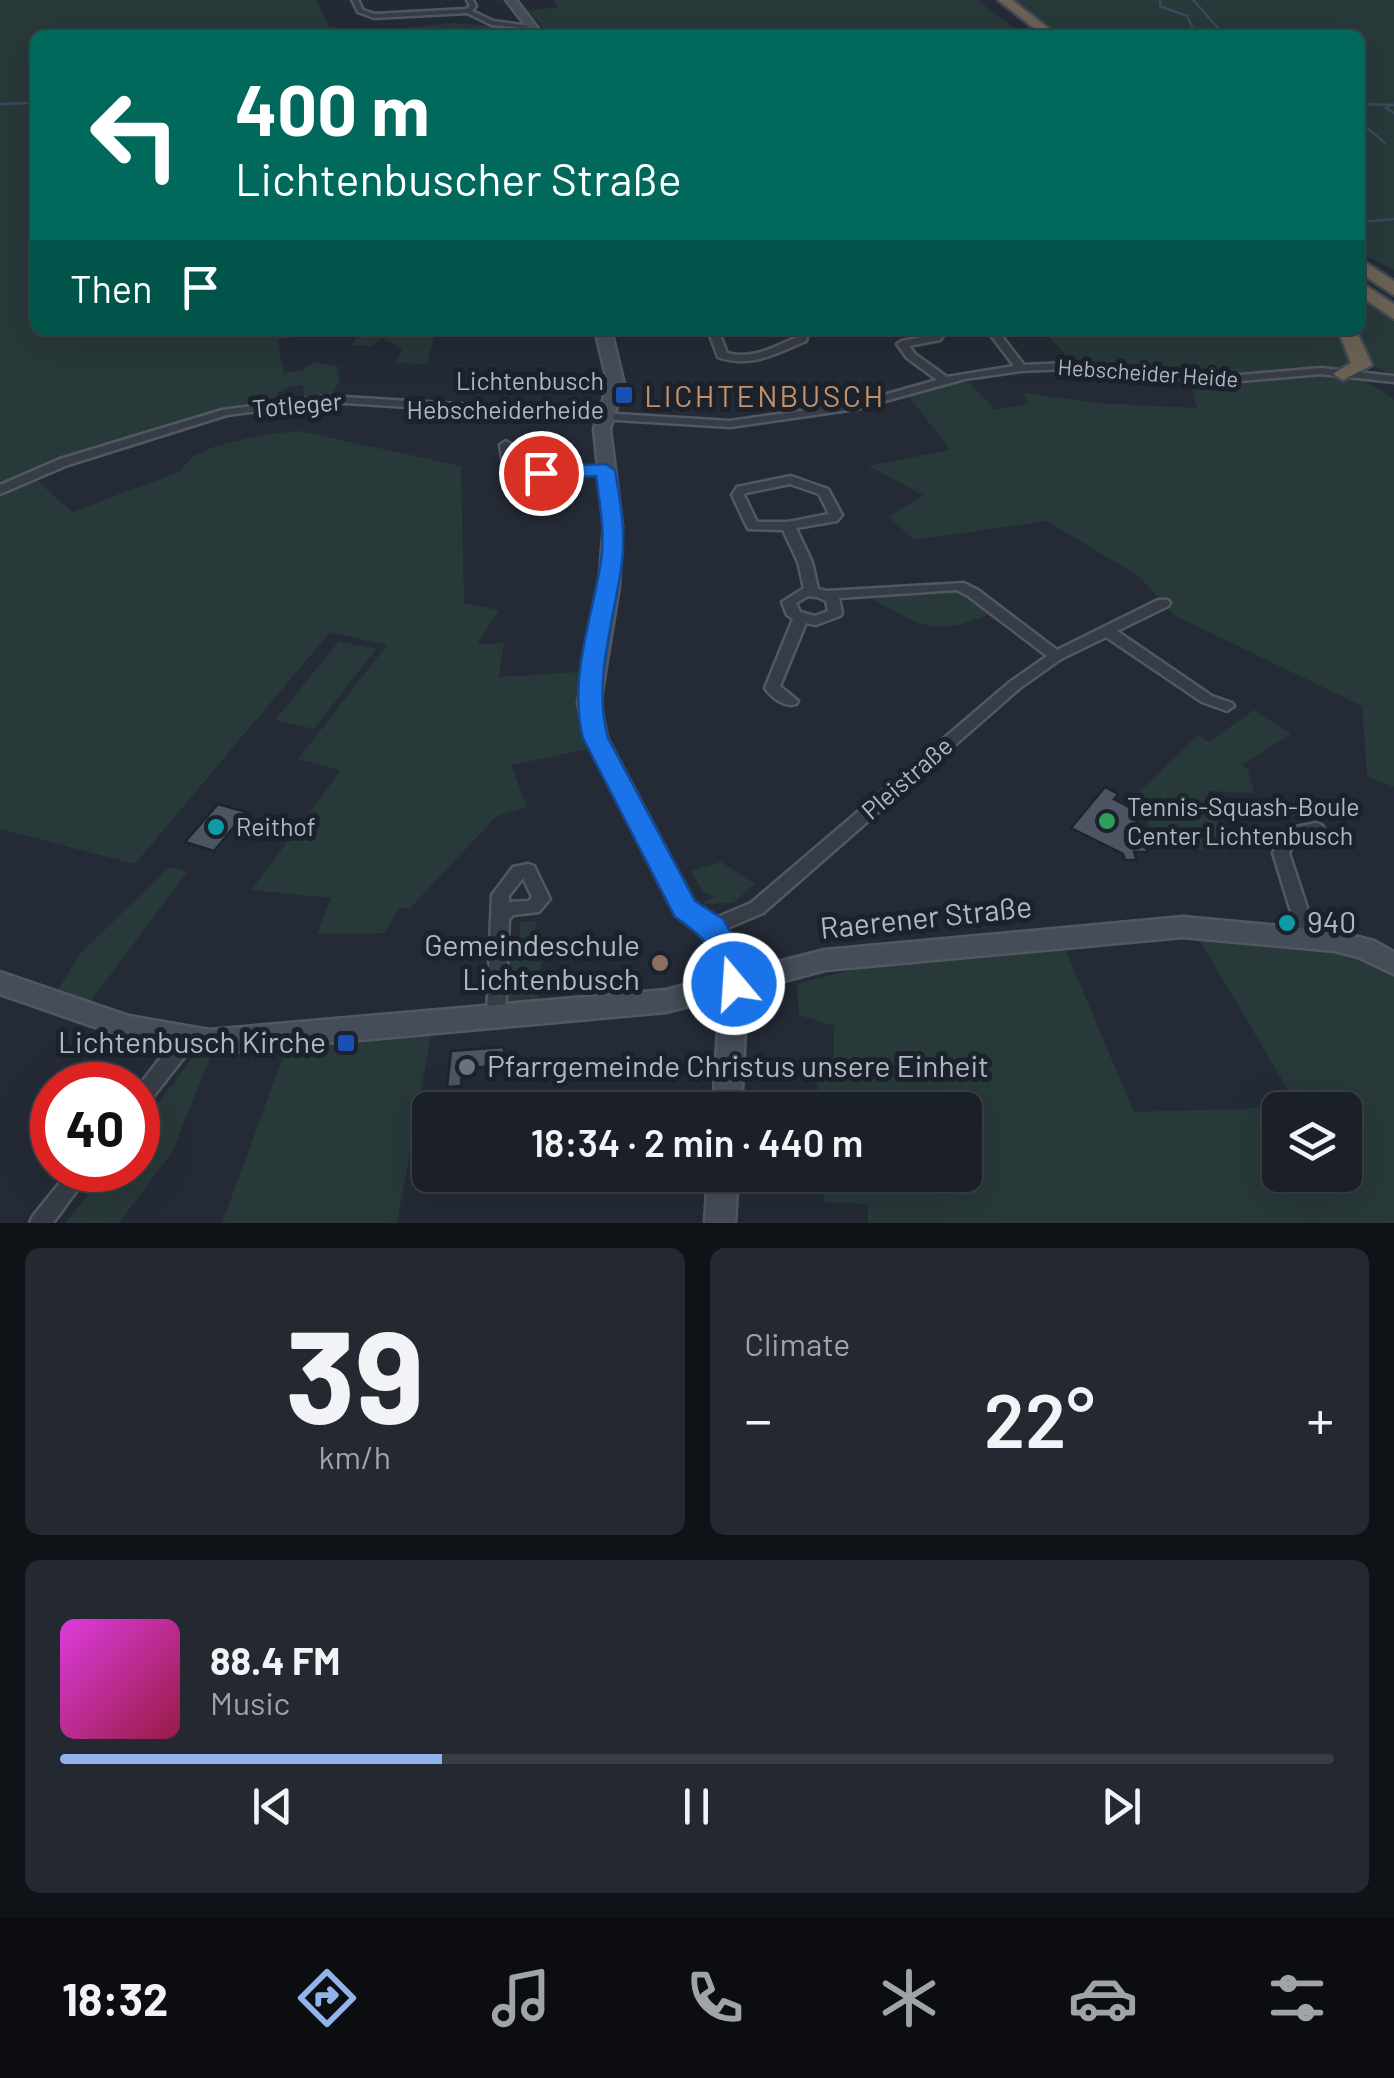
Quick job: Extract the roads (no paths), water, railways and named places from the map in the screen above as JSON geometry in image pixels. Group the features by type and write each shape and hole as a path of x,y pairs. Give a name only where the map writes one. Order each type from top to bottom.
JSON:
{"highway":[{"path":"984,0 1023,30"},
{"path":"1004,0 1043,30"},
{"path":"1365,258 1394,272"},
{"path":"1365,268 1394,290"},
{"path":"1365,291 1394,313"},
{"path":"1343,374 1360,368 1350,335"},
{"path":"1357,350 1389,379"}],"street":[{"path":"354,0 360,11 374,16 468,12 492,23 530,30"},
{"path":"468,12 470,0"},
{"path":"510,0 535,30"},
{"path":"604,335 616,384 602,429 614,526 591,675 590,714 596,738 685,909 712,927 732,963 728,1092"},
{"path":"715,335 722,355 747,360 803,335"},
{"path":"940,335 902,344 911,356 944,380"},
{"name":"Hebscheider Heide","path":"996,335 1021,368"},
{"name":"Hebscheider Heide","path":"607,414 742,424 856,406 944,380 1021,368 1078,367 1217,380 1314,371 1389,379"},
{"name":"Totleger","path":"0,490 45,468 168,428 275,404 336,399 607,414"},
{"path":"506,444 509,475 606,470"},
{"path":"791,480 824,492 836,515 833,518 788,526 753,526 738,495 746,487 791,480"},
{"path":"788,526 819,593 836,604 830,617 816,621 800,619 790,611 789,602 798,594 819,593 958,586 973,592 1056,656"},
{"name":"Pleistraße","path":"712,927 757,908 1015,685 1056,656 1163,603"},
{"path":"792,700 772,688 800,619"},
{"path":"1105,630 1207,699 1227,706"},
{"path":"1308,938 1281,853 1292,832 1316,830"},
{"path":"496,1017 500,918"},
{"name":"Raerener Straße","path":"0,983 116,1022 186,1040 267,1039 666,1002 796,965 874,954 1183,927 1308,938 1366,948 1394,964"},
{"path":"160,1073 186,1040"},
{"path":"40,1223 65,1192"},
{"path":"720,1223 722,1192"}],"waterway":[{"path":"1160,0 1160,6 1187,16 1194,30"},
{"path":"1193,0 1216,30"},
{"path":"0,104 30,103"},
{"path":"1365,104 1391,105"},
{"path":"1391,105 1386,108 1394,113"},
{"path":"1365,126 1385,143"},
{"path":"1365,222 1394,219"}],"place":[{"name":"Lichtenbusch Hebscheiderheide","path":"624,395"},
{"name":"Tennis-Squash-Boule Center Lichtenbusch","path":"1107,821"},
{"name":"Reithof","path":"216,827"},
{"name":"940","path":"1287,923"},
{"name":"Gemeindeschule Lichtenbusch","path":"660,963"},
{"name":"Lichtenbusch Kirche","path":"346,1043"},
{"name":"Pfarrgemeinde Christus unsere Einheit","path":"467,1067"}],"district":[{"name":"LICHTENBUSCH","path":"765,397"}]}
